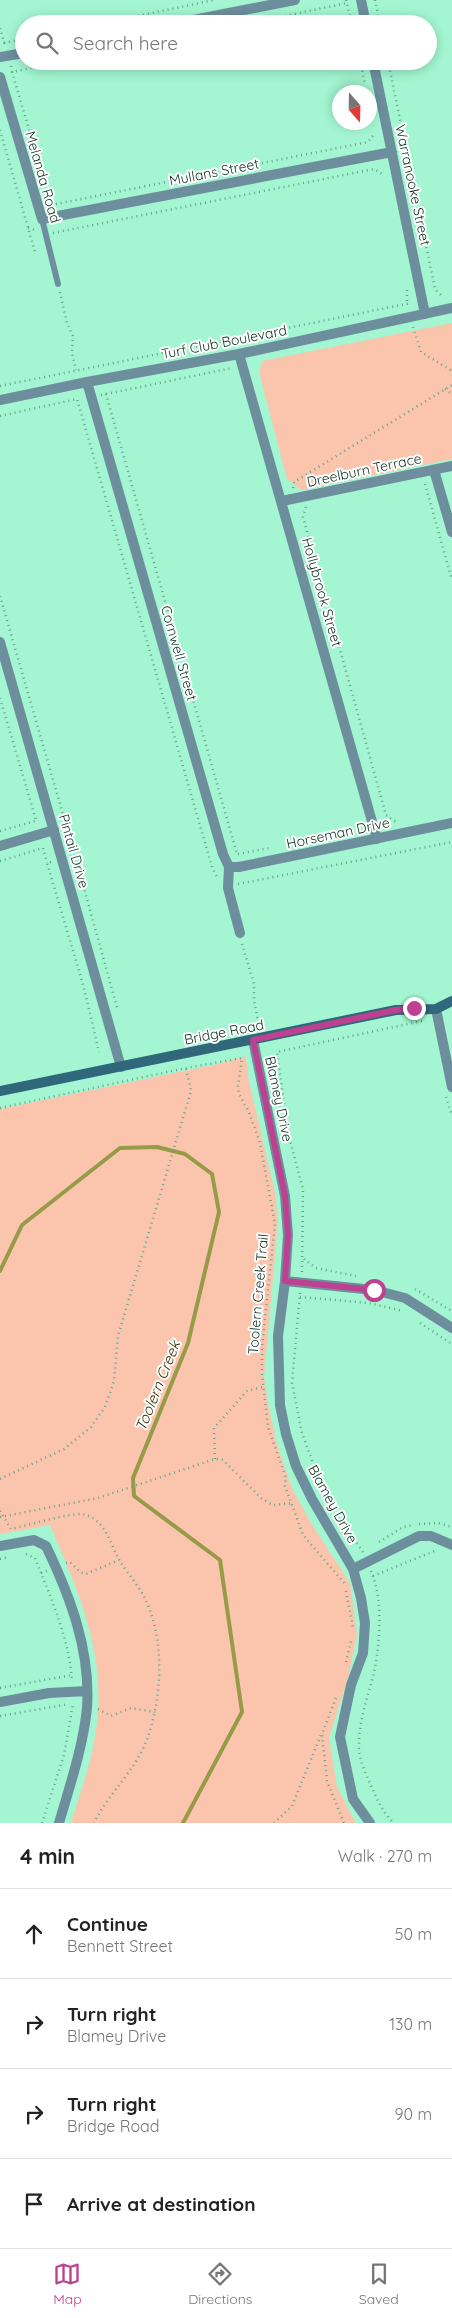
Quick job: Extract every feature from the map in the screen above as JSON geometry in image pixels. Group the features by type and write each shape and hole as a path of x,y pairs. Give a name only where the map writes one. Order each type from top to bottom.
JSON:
{"street":[{"path":"219,15 295,0"},
{"path":"361,0 364,15"},
{"path":"0,57 15,54"},
{"name":"Warranooke Street","path":"375,70 425,314"},
{"name":"Melanda Road","path":"0,77 42,219"},
{"name":"Mullans Street","path":"42,219 392,152"},
{"name":"Turf Club Boulevard","path":"0,400 239,354 452,308"},
{"name":"Hollybrook Street","path":"239,354 287,500 378,839"},
{"name":"Cornwell Street","path":"88,382 223,854 229,867 228,883 240,933"},
{"name":"Dreelburn Terrace","path":"287,500 452,466"},
{"path":"434,470 452,532"},
{"name":"Pintail Drive","path":"0,642 121,1067"},
{"name":"Horseman Drive","path":"229,867 239,867 452,823"},
{"path":"0,846 54,830"},
{"name":"Bridge Road","path":"0,1091 396,1010 436,1009 452,1001"},
{"path":"436,1009 452,1087"},
{"name":"Blamey Drive","path":"253,1040 285,1196 288,1235 285,1281 278,1336 280,1405 286,1434 296,1466 312,1499 353,1569 365,1623 363,1653 351,1685 340,1737 353,1799 370,1823"},
{"path":"285,1281 374,1290 405,1298 452,1328"},
{"path":"353,1569 419,1536 431,1536 452,1545"},
{"path":"0,1546 38,1540 46,1546 56,1567 80,1633 84,1654 87,1706 78,1758 59,1823"},
{"path":"0,1702 73,1691 86,1691"}],"lane":[{"name":"Melanda Road","path":"42,219 58,284"}],"path":[{"path":"142,15 214,0"},
{"path":"375,0 378,15"},
{"path":"287,15 347,2 350,15"},
{"path":"4,43 15,41"},
{"path":"362,70 365,85"},
{"path":"390,70 435,289 443,297"},
{"path":"12,72 45,185"},
{"path":"0,130 35,252"},
{"path":"60,232 51,204 368,142 375,133"},
{"path":"28,228 45,232 60,232 374,169 384,175"},
{"path":"58,284 67,323 73,336 72,353 76,370"},
{"path":"0,386 452,295"},
{"path":"407,304 421,352 446,365 452,371"},
{"path":"0,416 232,368"},
{"path":"304,512 287,500 294,482 452,385"},
{"path":"446,388 452,394"},
{"path":"106,394 238,854"},
{"path":"77,399 212,867 217,878 228,883 238,884 452,842"},
{"path":"438,482 424,484 452,580"},
{"path":"314,506 305,508 303,517 386,815 398,824"},
{"path":"0,596 74,856"},
{"path":"0,698 36,820"},
{"path":"0,861 43,848 46,863"},
{"path":"240,933 245,958 254,984 254,1000 258,1022"},
{"path":"394,1823 384,1814 374,1793 362,1765 358,1745 373,1674 379,1632 378,1607 373,1576 361,1547 334,1512 317,1474 302,1433 292,1383 304,1259 303,1189 288,1133 277,1052 427,1021"},
{"name":"Toolern Creek Trail","path":"186,1068 242,1058 238,1086 239,1094 249,1112 260,1143 275,1224 262,1347 263,1388 268,1427 286,1478 285,1486 293,1503 303,1535 345,1584 354,1632 345,1668"},
{"path":"0,1108 186,1068 191,1091 118,1336 114,1381 105,1407 91,1428 64,1449 0,1479"},
{"path":"300,1297 369,1303 402,1311 411,1316"},
{"path":"419,1322 452,1344"},
{"path":"215,1459 214,1428 247,1391 263,1388"},
{"path":"2,1516 98,1498 215,1459 223,1460 260,1498 273,1504 293,1503"},
{"path":"0,1511 11,1529 81,1514 96,1520 104,1528 119,1560 143,1594 157,1635 159,1693 145,1744 127,1775 103,1804 94,1823"},
{"path":"373,1576 438,1550"},
{"path":"19,1555 28,1554 35,1558 57,1612 72,1675 72,1704 64,1754 42,1823"},
{"path":"0,1559 10,1557"},
{"path":"41,1573 70,1562 80,1572 86,1574 119,1560"},
{"path":"0,1688 72,1675"},
{"path":"274,1823 292,1806 338,1693"},
{"path":"0,1716 72,1704 95,1707 111,1716 131,1708 155,1712"},
{"path":"322,1734 327,1781 344,1823"}],"shaded area":[{"path":"452,323 452,459 301,490 287,479 259,372 262,361"},
{"path":"246,1056 248,1077 275,1193 278,1222 264,1377 269,1408 277,1444 292,1488 311,1523 350,1583 357,1635 348,1678 329,1737 337,1787 356,1823 71,1823 89,1763 98,1712 98,1684 90,1630 82,1604 50,1525 0,1534 0,1109 218,1064"}],"waterway":[{"name":"Toolern Creek","path":"0,1271 22,1225 120,1148 157,1147 185,1154 212,1174 219,1212 188,1343 133,1478 134,1496 220,1560 242,1712 183,1823"}],"route":[{"path":"374,1290 285,1281 288,1235 285,1196 253,1040 396,1010 414,1008"}]}
